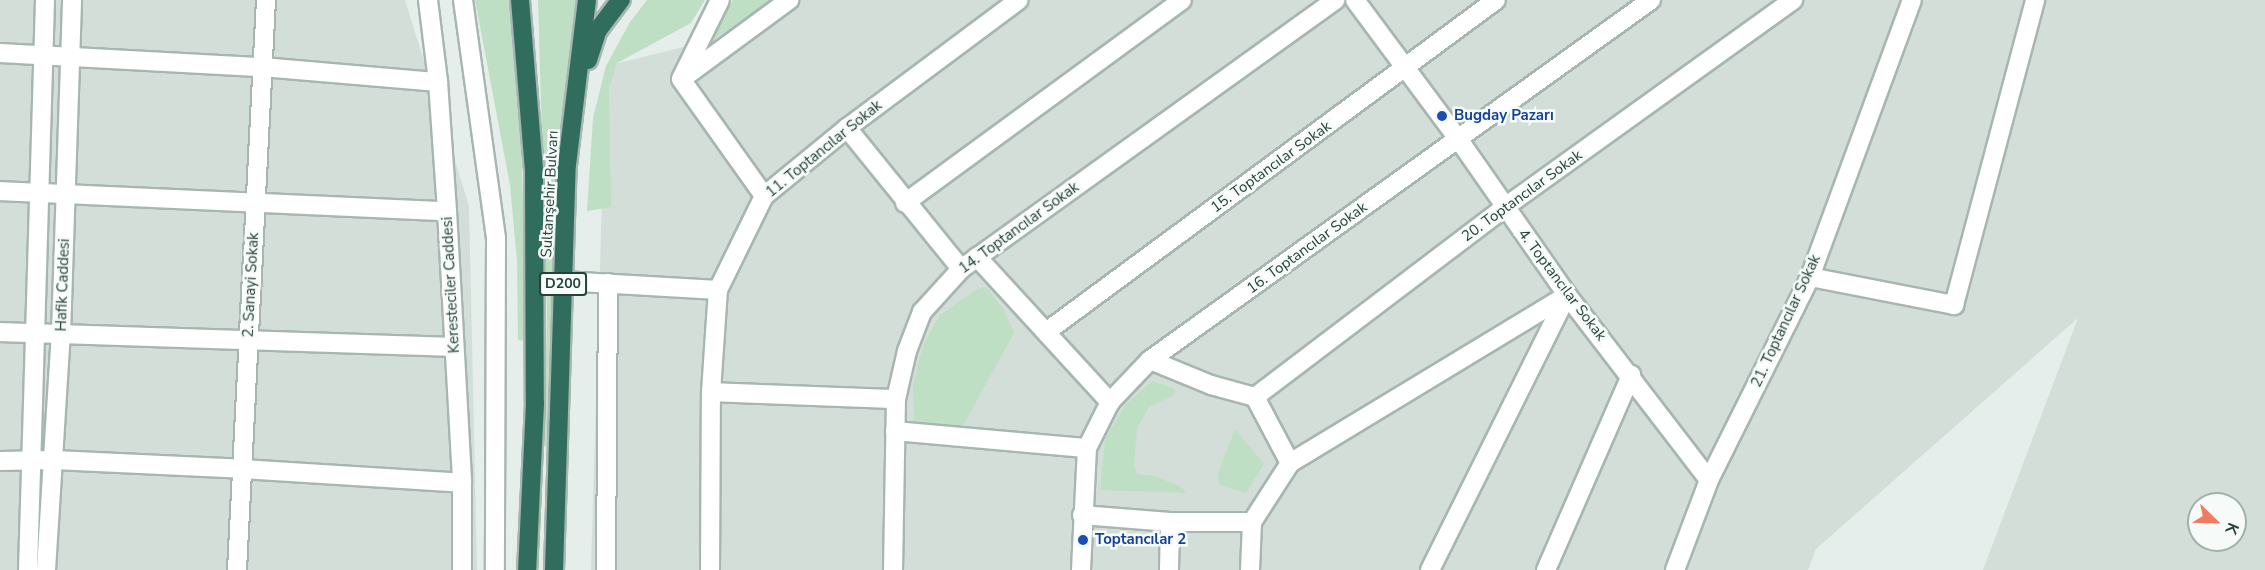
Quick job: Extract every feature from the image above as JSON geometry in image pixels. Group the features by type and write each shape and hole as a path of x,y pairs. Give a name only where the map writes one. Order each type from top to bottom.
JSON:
{"highway":[{"name":"Sultanşehir Bulvarı","path":"520,0 534,172 535,403 527,570"},
{"name":"Sultanşehir Bulvarı","path":"554,570 567,165 587,0"},
{"path":"575,101 598,30 621,0"}],"street":[{"name":"Hafik Caddesi","path":"28,570 45,0"},
{"name":"Hafik Caddesi","path":"46,570 61,334 72,0"},
{"name":"2. Sanayi Sokak","path":"237,570 266,0"},
{"name":"Keresteciler Caddesi","path":"428,0 438,82 447,211 462,483 462,570"},
{"path":"463,0 496,238 495,570"},
{"path":"681,79 720,0"},
{"path":"681,79 789,0"},
{"name":"11. Toptancılar Sokak","path":"710,570 711,392 718,290 764,196 847,128 1019,0"},
{"path":"905,203 1182,0"},
{"name":"14. Toptancılar Sokak","path":"893,570 896,399 907,351 922,312 961,269 1335,0"},
{"name":"4. Toptancılar Sokak","path":"1355,0 1459,140 1567,295 1631,375 1709,480"},
{"name":"15. Toptancılar Sokak","path":"1046,332 1496,0"},
{"name":"16. Toptancılar Sokak","path":"1081,570 1087,448 1110,402 1150,360 1651,0"},
{"name":"20. Toptancılar Sokak","path":"1255,397 1505,207 1793,0"},
{"name":"21. Toptancılar Sokak","path":"1675,570 1709,480 1810,277 1912,0"},
{"path":"1810,277 1954,306 2035,0"},
{"path":"0,53 262,67 438,82"},
{"path":"681,79 764,196"},
{"path":"847,128 905,203 961,269"},
{"path":"0,191 67,196 447,211"},
{"path":"977,257 1110,402"},
{"path":"563,281 718,290"},
{"path":"606,570 608,283"},
{"path":"1250,570 1252,522 1290,463 1567,295"},
{"path":"1430,570 1567,295"},
{"path":"0,332 454,347"},
{"path":"1150,360 1211,385 1255,397 1290,463"},
{"path":"1546,570 1631,375"},
{"path":"711,392 896,399"},
{"path":"896,431 1087,448"},
{"path":"0,461 54,460 462,483"},
{"path":"1082,515 1170,522 1252,522"},
{"path":"1169,570 1170,522"}],"shaded area":[{"path":"0,0 405,0 469,206 477,570 0,570"},
{"path":"764,0 2265,0 2265,570 1983,570 2078,318 1816,549 1808,570 591,570 606,66 712,40"}],"green space":[{"path":"475,0 516,0 528,341 518,340 517,261 510,185"},
{"path":"538,0 581,0 553,444 544,447 547,312"},
{"path":"647,0 705,0 691,23 617,63 609,88 611,207 587,211 593,118 606,66 630,22"},
{"path":"733,0 773,0 712,40 713,31"},
{"path":"986,287 1003,308 1014,333 963,426 914,426 913,385 923,345 940,315 977,289"},
{"path":"1152,381 1175,389 1173,396 1149,407 1137,429 1134,465 1137,474 1155,476 1182,487 1186,493 1100,490 1105,439 1125,405"},
{"path":"1235,429 1264,464 1246,493 1219,485 1218,474"}],"place":[{"name":"Bugday Pazarı","path":"1442,116"},
{"name":"Toptancılar 2","path":"1083,540"}]}
